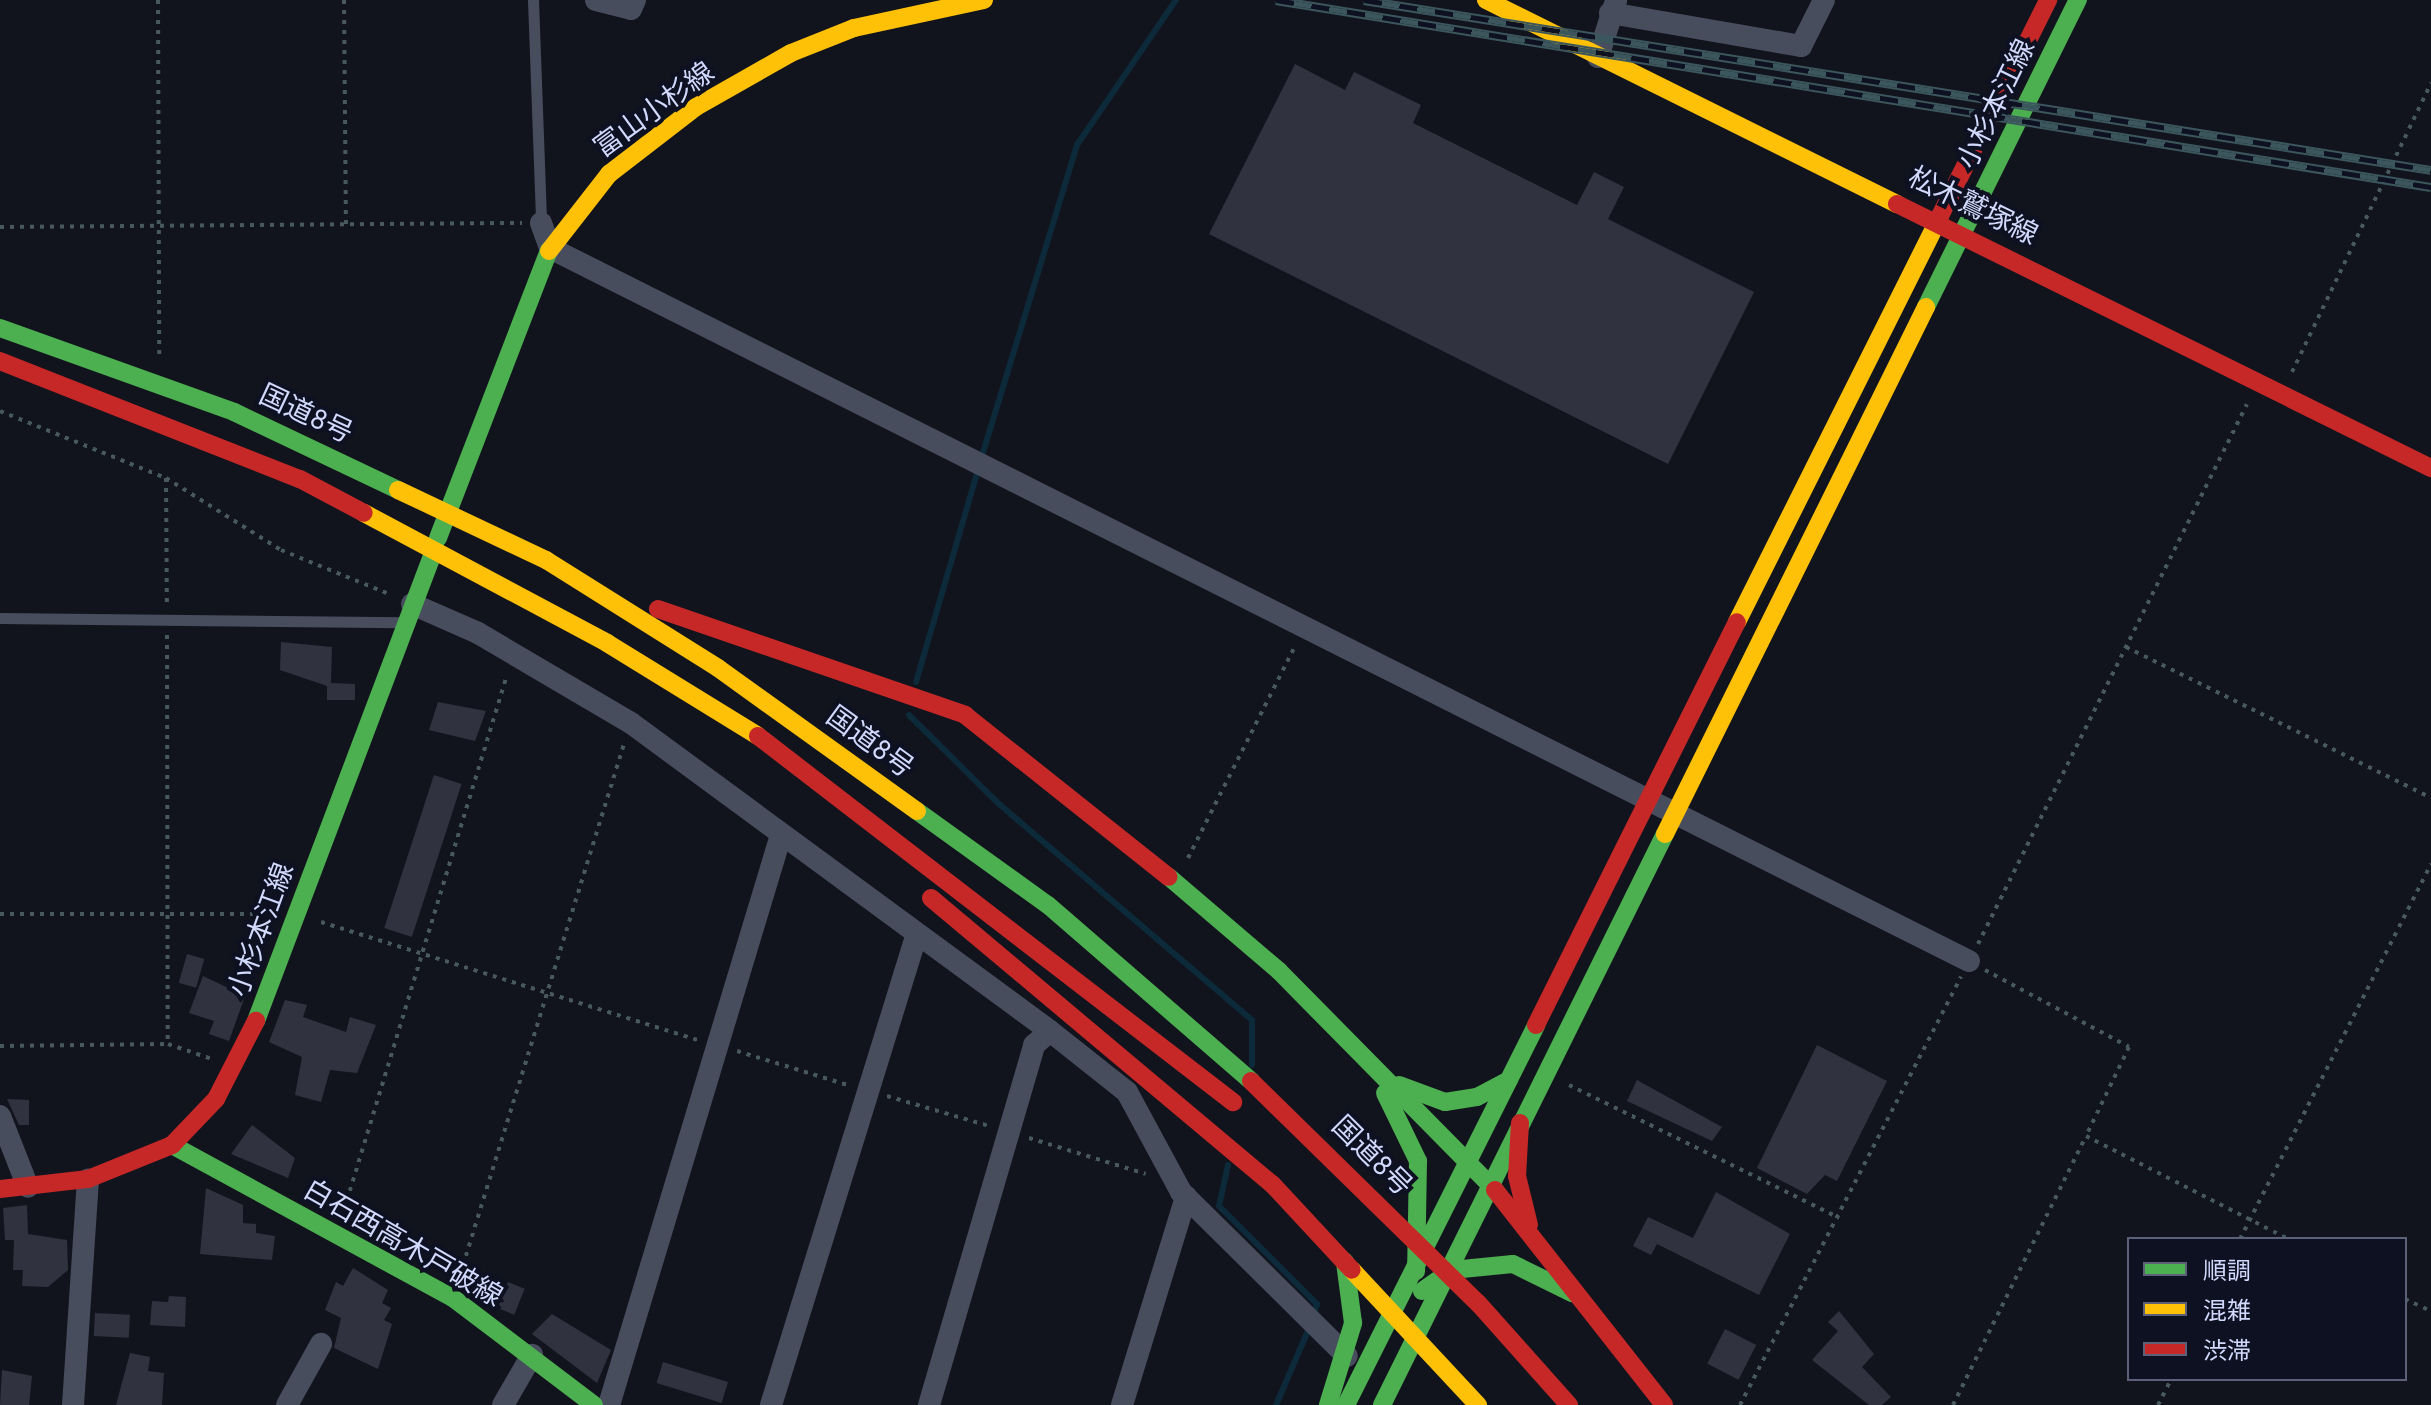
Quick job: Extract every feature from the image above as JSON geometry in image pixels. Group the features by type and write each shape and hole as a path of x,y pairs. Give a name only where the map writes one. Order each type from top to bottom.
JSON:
{"main road":[{"name":"富山小杉線","path":"435,548 446,507 550,248 609,174 696,107 791,53 854,28 984,0"},
{"name":"松木鷲塚線","path":"1486,0 1598,57 1936,218 2431,468"},
{"name":"小杉本江線","path":"1346,1405 1416,1271 1936,218 2048,0"},
{"name":"小杉本江線","path":"1382,1405 1452,1270 1544,1074 1965,233 2078,0"},
{"name":"国道8号","path":"0,328 159,385 446,507 546,560 718,668 1048,905 1251,1081 1448,1272 1569,1405"},
{"name":"国道8号","path":"0,361 300,479 435,548 607,643 797,760 1253,1120"},
{"name":"小杉本江線","path":"0,1189 88,1179 172,1145 237,1068 435,548"},
{"path":"546,560 683,620 965,715 1176,881 1279,971 1369,1065 1470,1158 1589,1304 1664,1405"},
{"path":"607,643 1071,1010 1272,1184 1395,1310 1478,1405"},
{"path":"1369,1065 1419,1098 1445,1102 1477,1097 1509,1080"},
{"path":"1369,1065 1418,1161 1416,1271"},
{"path":"1520,1123 1519,1191 1532,1234"},
{"name":"白石西高木戸破線","path":"172,1145 453,1298 594,1405"},
{"path":"1393,1255 1447,1311"},
{"path":"1328,1405 1347,1356 1353,1323 1345,1262"},
{"path":"1395,1310 1452,1270 1513,1264 1589,1304"}],"street":[{"path":"596,0 631,9 635,0"},
{"path":"1598,57 1613,6 1801,46 1824,0"},
{"path":"541,223 550,248 1647,802 1969,961"},
{"path":"408,613 514,654 631,723 1050,1031 1127,1092 1186,1197 1347,1356"},
{"path":"609,1405 781,835"},
{"path":"771,1405 917,934"},
{"path":"929,1405 1034,1045 1050,1031"},
{"path":"0,1116 28,1187"},
{"path":"73,1405 88,1179"},
{"path":"1122,1405 1186,1197"},
{"path":"287,1405 321,1344"},
{"path":"503,1405 532,1355"}],"lane":[{"path":"533,0 541,223"},
{"path":"0,618 408,613"}],"path":[{"path":"158,0 162,226 159,385"},
{"path":"344,0 346,225"},
{"path":"1740,1405 1839,1218 2258,381 2293,372 2431,83"},
{"path":"0,227 541,223"},
{"path":"0,411 166,478 281,550 408,613"},
{"path":"166,478 168,1044"},
{"path":"1176,881 1301,627"},
{"path":"2126,647 2431,798"},
{"path":"337,1235 514,654"},
{"path":"453,1298 631,723"},
{"path":"2241,1237 2431,864"},
{"path":"0,914 297,914"},
{"path":"1953,1405 2129,1047 2006,981"},
{"path":"0,1046 168,1044 237,1068"},
{"path":"1544,1074 1839,1218"},
{"path":"2086,1136 2284,1237"},
{"path":"2407,1300 2431,1311"},
{"path":"2158,1405 2170,1381"}],"building":[{"path":"1295,64 1345,90 1354,72 1421,105 1413,123 1577,205 1594,172 1624,187 1608,219 1754,292 1668,464 1209,234"},
{"path":"281,642 332,647 331,683 355,684 355,700 327,700 327,686 280,670"},
{"path":"438,702 486,711 475,741 429,730"},
{"path":"434,775 462,784 412,937 384,928"},
{"path":"187,954 204,959 196,988 179,983"},
{"path":"203,976 245,996 229,1041 209,1034 214,1021 189,1013"},
{"path":"285,1000 307,1005 303,1017 346,1032 350,1017 376,1025 357,1073 330,1070 321,1102 295,1095 302,1057 269,1042"},
{"path":"1817,1045 1887,1081 1837,1181 1825,1175 1807,1194 1757,1168"},
{"path":"1637,1080 1722,1127 1712,1141 1627,1101"},
{"path":"7,1099 29,1100 29,1125 19,1125"},
{"path":"252,1125 295,1158 288,1178 231,1154"},
{"path":"206,1188 243,1205 243,1223 256,1224 256,1233 275,1236 272,1260 200,1254"},
{"path":"1716,1192 1790,1234 1759,1295 1657,1244 1651,1255 1633,1246 1648,1217 1693,1238"},
{"path":"27,1205 28,1234 67,1240 68,1270 48,1287 22,1286 23,1270 13,1270 14,1240 5,1240 3,1208"},
{"path":"353,1268 388,1290 382,1303 391,1308 384,1320 392,1324 378,1369 334,1348 341,1318 325,1310 336,1282 343,1286"},
{"path":"508,1282 525,1289 514,1315 498,1308"},
{"path":"169,1296 186,1297 185,1327 150,1325 152,1301 168,1302"},
{"path":"1839,1311 1874,1354 1862,1367 1891,1397 1882,1405 1869,1405 1812,1360 1838,1331 1828,1322"},
{"path":"95,1313 130,1315 129,1338 94,1336"},
{"path":"552,1314 611,1350 597,1383 532,1334"},
{"path":"1725,1329 1756,1345 1738,1380 1707,1364"},
{"path":"130,1353 150,1357 148,1371 164,1373 162,1405 116,1405"},
{"path":"663,1362 728,1382 722,1403 657,1383"},
{"path":"2,1370 32,1376 29,1405 0,1405"}],"waterway":[{"path":"981,459 1077,145 1176,0"},
{"path":"916,682 978,470"},
{"path":"909,715 999,804 1252,1020 1252,1065"},
{"path":"1228,1165 1219,1206 1317,1304 1313,1316"},
{"path":"1276,1405 1310,1326"}],"railway":[{"path":"1276,0 2431,187"},
{"path":"1364,0 2431,170"}],"traffic: fast":[{"path":"1926,307 2078,0"},
{"path":"438,538 549,251"},
{"path":"0,328 234,412 398,490"},
{"path":"256,1021 435,548"},
{"path":"917,811 1048,905 1251,1081"},
{"path":"1382,1405 1665,834"},
{"path":"1169,877 1279,971 1495,1190"},
{"path":"1346,1405 1536,1025"},
{"path":"1399,1085 1445,1102 1477,1097 1509,1080"},
{"path":"1385,1093 1418,1161 1416,1271"},
{"path":"172,1145 453,1298 594,1405"},
{"path":"1328,1405 1353,1323 1345,1262"},
{"path":"1422,1291 1452,1270 1513,1264 1572,1293"}],"traffic: slow":[{"path":"549,251 609,174 696,107 791,53 854,28 984,0"},
{"path":"1486,0 1897,204"},
{"path":"1737,622 1939,218"},
{"path":"1665,834 1926,307"},
{"path":"398,490 546,560 718,668 917,811"},
{"path":"364,513 607,643 758,736"},
{"path":"1352,1270 1478,1405"}],"traffic: jam":[{"path":"1939,218 2048,0"},
{"path":"1897,204 2431,468"},
{"path":"0,361 300,479 364,513"},
{"path":"658,609 965,715 1169,877"},
{"path":"1536,1025 1737,622"},
{"path":"758,736 1233,1102"},
{"path":"931,898 1272,1184 1352,1270"},
{"path":"0,1189 88,1179 172,1145 216,1099 256,1021"},
{"path":"1251,1081 1478,1303 1569,1405"},
{"path":"1520,1123 1517,1176 1529,1225"},
{"path":"1495,1190 1664,1405"}]}
